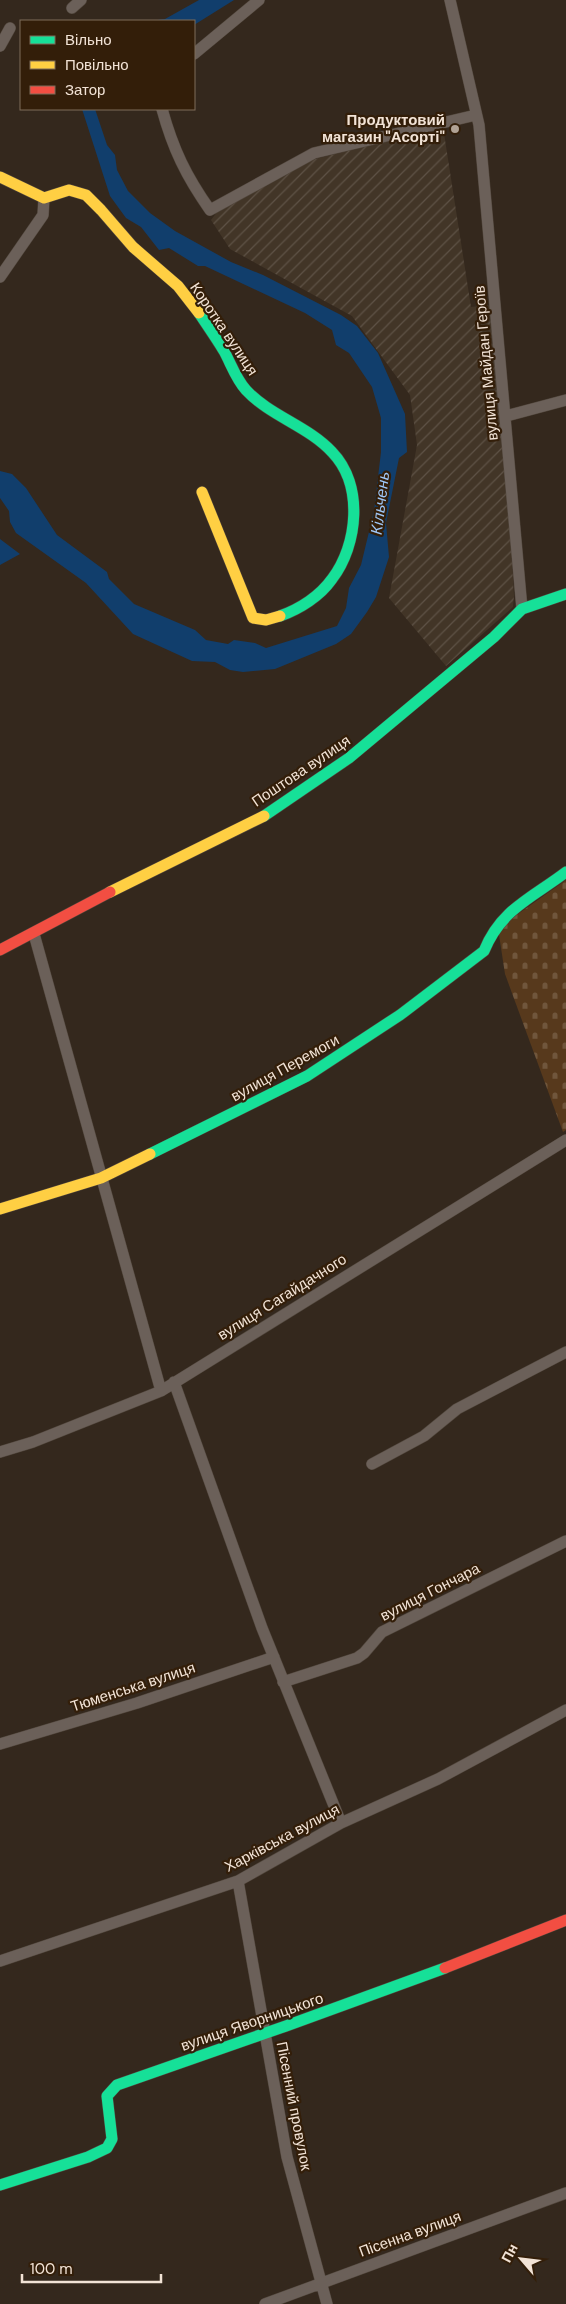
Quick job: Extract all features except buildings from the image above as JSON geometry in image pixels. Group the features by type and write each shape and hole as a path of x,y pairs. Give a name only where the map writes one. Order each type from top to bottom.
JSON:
{"street":[{"path":"195,53 259,0"},
{"name":"вулиця Майдан Героїв","path":"450,0 476,115 498,322 522,609"},
{"path":"0,46 10,28"},
{"path":"162,110 174,148 187,176 210,210 314,153 476,115"},
{"path":"0,177 44,198 43,215 0,277"},
{"name":"Коротка вулиця","path":"44,198 71,190 79,191 92,200 127,242 177,285 221,347 238,378 250,393 323,442 341,462 352,491 350,545 344,560 324,589 301,607 272,619 259,621 253,618 202,492"},
{"path":"506,416 566,400"},
{"name":"Поштова вулиця","path":"0,950 34,934 55,920 276,810 349,758 494,637 522,609 566,594"},
{"name":"вулиця Перемоги","path":"0,1210 101,1178 308,1076 358,1044 484,951 498,921 528,898 553,884 566,872"},
{"path":"34,934 160,1391"},
{"name":"вулиця Сагайдачного","path":"0,1452 33,1442 160,1391 566,1140"},
{"path":"372,1464 424,1436 457,1408 566,1352"},
{"path":"174,1382 283,1682 341,1823"},
{"name":"вулиця Гончара","path":"283,1682 357,1658 364,1653 382,1632 566,1541"},
{"name":"Тюменська вулиця","path":"0,1744 137,1703 274,1657"},
{"name":"Харківська вулиця","path":"0,1961 238,1881 341,1823 438,1779 566,1710"},
{"name":"Пісенний провулок","path":"238,1881 287,2158 327,2304"},
{"name":"вулиця Яворницького","path":"0,2185 88,2157 107,2148 112,2139 107,2096 117,2084 266,2035 455,1966 566,1920"},
{"name":"Пісенна вулиця","path":"264,2304 566,2193"}],"shaded area":[{"path":"443,127 471,307 490,305 505,450 514,596 513,607 446,666 389,598 417,445 410,395 352,316 230,249 211,220 221,207 307,161"}],"green space":[{"path":"566,880 566,1130 563,1132 505,974 498,928"}],"water":[{"path":"199,0 234,0 195,24 195,20 158,20 165,19"},
{"name":"Кільчень","path":"82,110 95,110 107,145 115,155 117,170 128,191 150,213 175,231 231,262 263,275 341,315 357,326 378,353 405,414 407,452 399,458 386,523 389,557 376,597 351,634 336,644 275,669 243,672 230,670 215,662 192,661 133,634 86,583 16,533 10,522 9,511 0,498 0,471 12,474 26,488 57,535 107,572 109,579 134,604 195,630 206,640 228,644 234,640 255,643 266,648 337,626 346,608 349,588 361,565 374,511 381,452 381,418 372,387 349,353 336,345 332,330 305,313 205,266 198,266 169,248 159,250 141,227 126,218 110,196"},
{"path":"0,539 20,554 0,565"}],"traffic: fast":[{"path":"199,313 224,351 242,386 266,407 322,443 332,452 342,466 349,481 354,515 352,533 341,565 332,579 316,596 295,610 280,616"},
{"path":"264,816 349,758 494,637 522,609 566,594"},
{"path":"150,1154 307,1076 400,1015 484,951 491,937 508,914 566,872"},
{"path":"0,2185 88,2157 107,2148 112,2139 107,2096 117,2085 445,1968"}],"traffic: slow":[{"path":"0,177 44,198 69,190 86,195 133,247 178,286 199,313"},
{"path":"202,492 253,618 266,620 280,616"},
{"path":"110,892 264,816"},
{"path":"0,1209 101,1178 150,1154"}],"traffic: jam":[{"path":"0,950 110,892"},
{"path":"445,1968 566,1920"}],"place":[{"name":"Продуктовий магазин \"Асорті\"","path":"455,129"}]}
